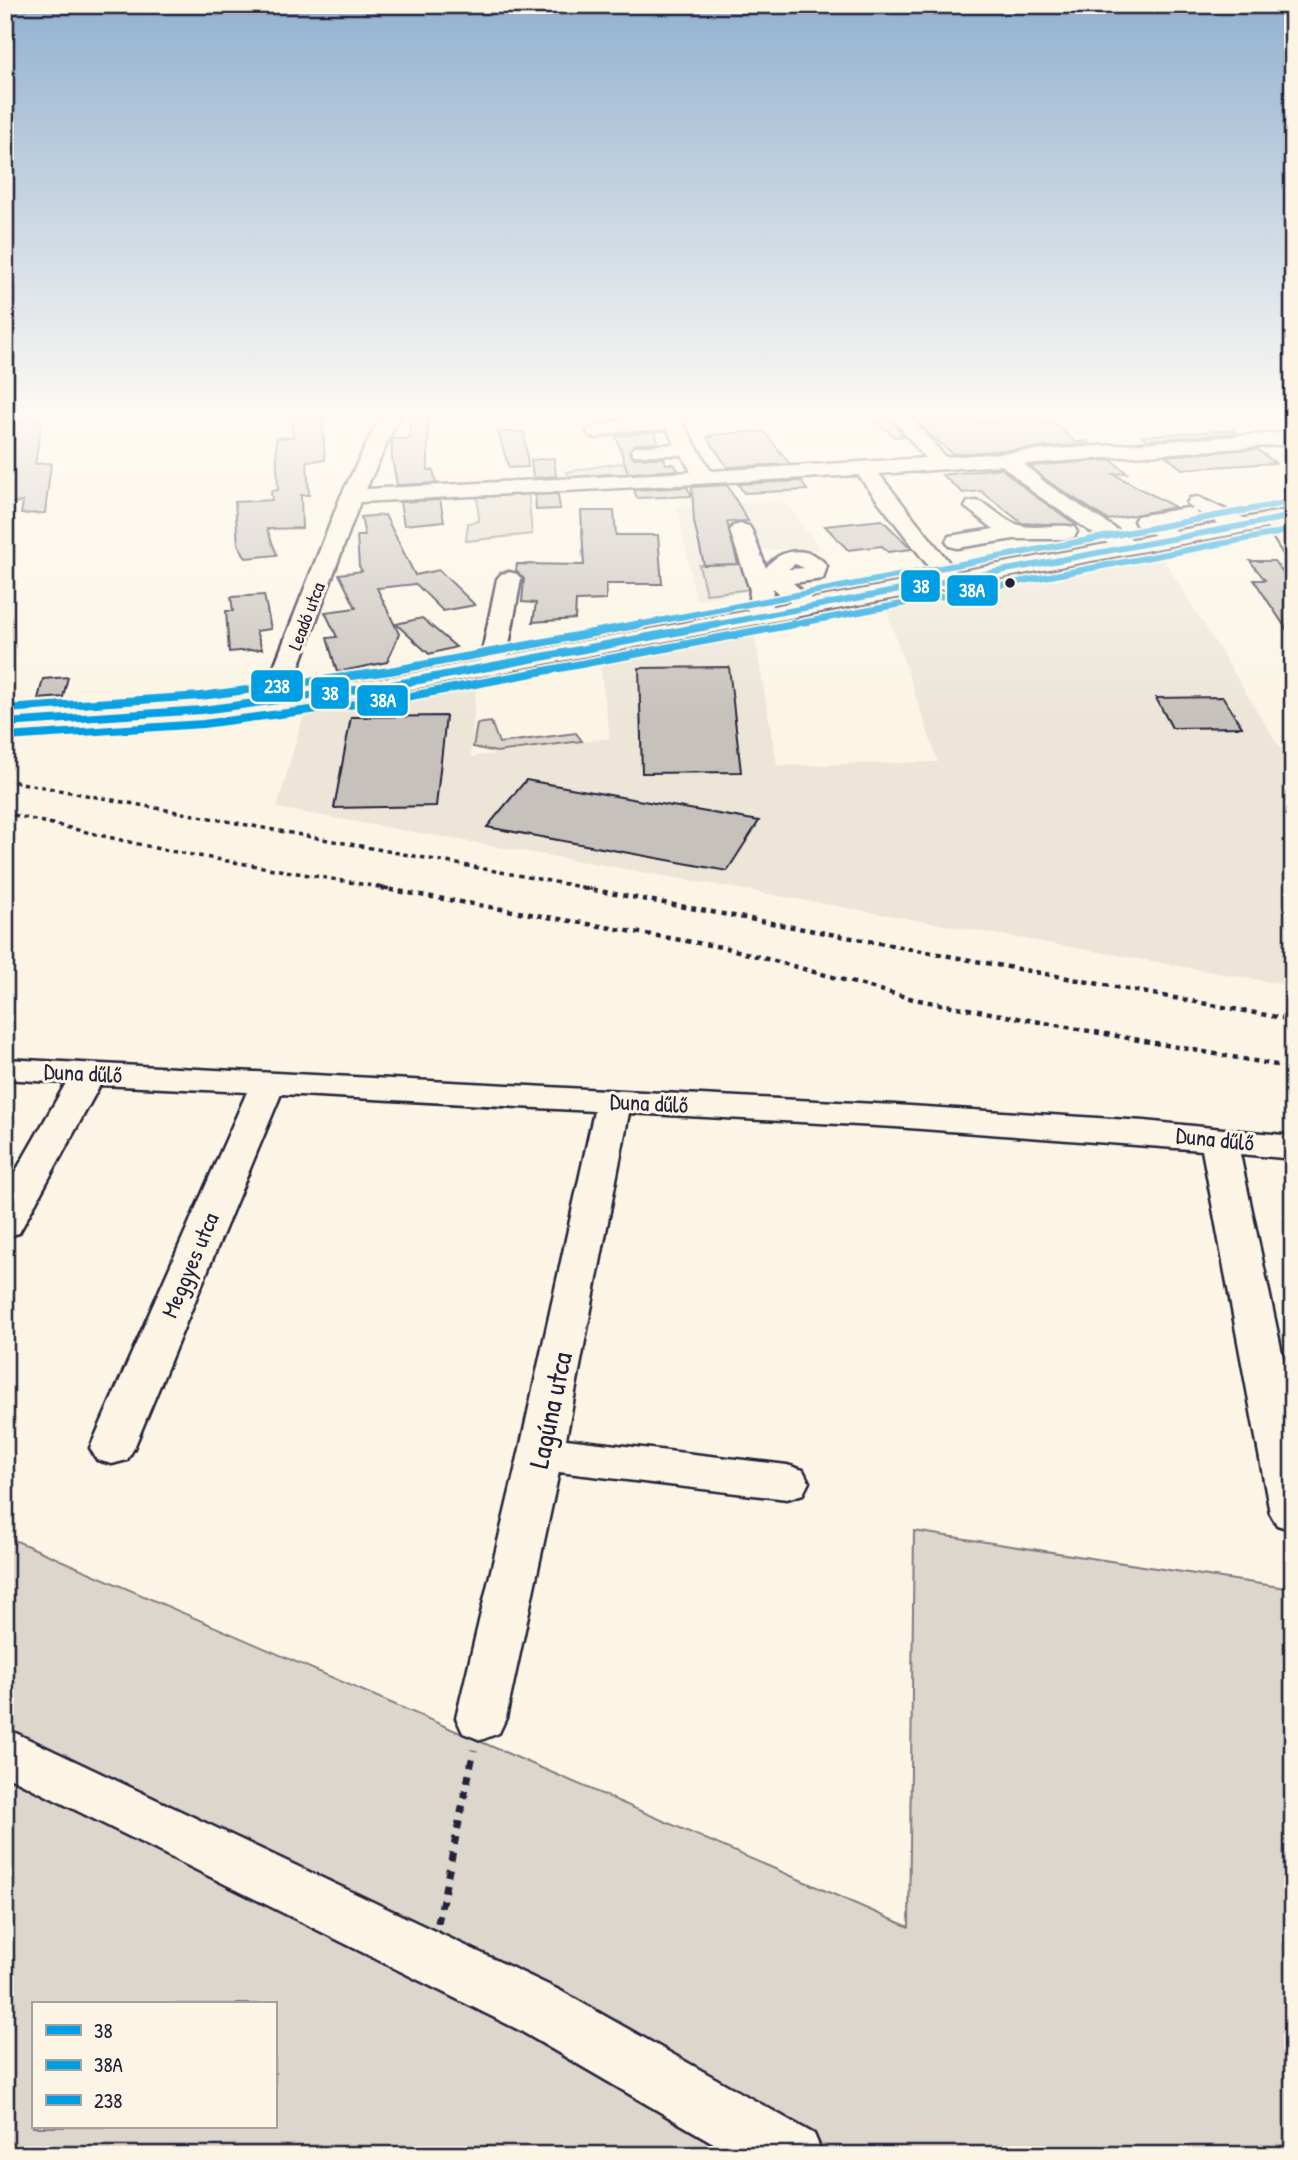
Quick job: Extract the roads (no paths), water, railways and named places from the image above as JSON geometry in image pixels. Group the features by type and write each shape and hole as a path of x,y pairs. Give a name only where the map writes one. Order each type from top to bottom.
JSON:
{"main road":[{"path":"5,723 129,716 273,702 492,667 772,595 809,607 1281,518"}],"street":[{"name":"Leadó utca","path":"273,702 344,516"},
{"path":"902,516 951,580"},
{"path":"919,537 926,537 958,516"},
{"path":"997,516 1014,532"},
{"path":"1081,516 1128,547"},
{"path":"1167,516 1145,522 1175,538"},
{"path":"1212,516 1240,525"},
{"path":"1281,518 1277,526 1293,550"},
{"path":"741,531 772,595 809,607"},
{"path":"957,541 1014,532 1066,532"},
{"path":"492,667 509,579"},
{"name":"Duna dűlő","path":"5,1069 895,1116 1217,1138 1293,1148"},
{"path":"5,1224 89,1073"},
{"name":"Meggyes utca","path":"112,1448 269,1082"},
{"name":"Lagúna utca","path":"481,1718 541,1453 614,1101"},
{"path":"1217,1138 1293,1513"},
{"path":"541,1453 787,1482"},
{"path":"5,1750 539,2010 793,2155"}],"waterway":[{"path":"326,686 349,682"}]}
